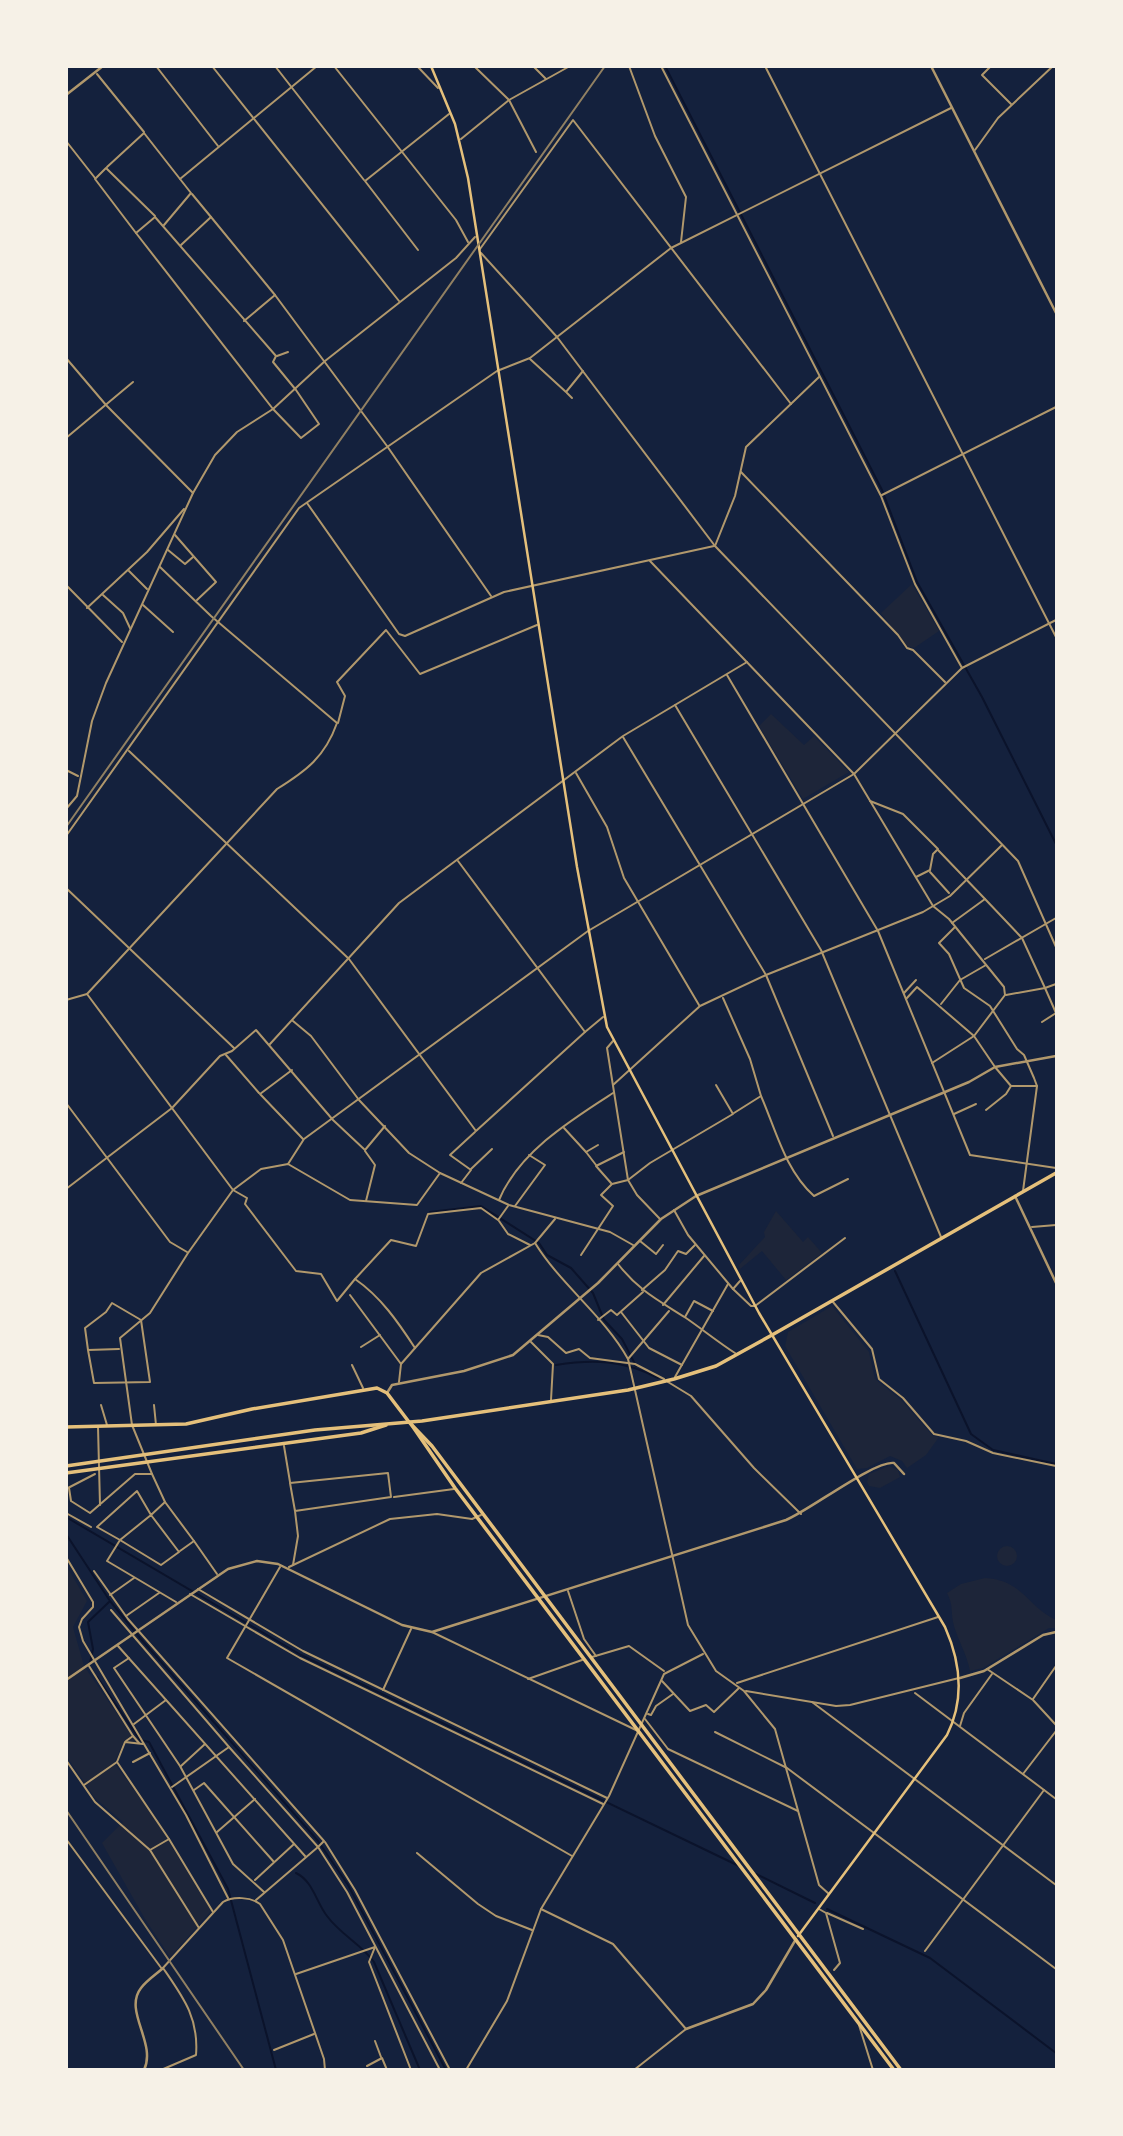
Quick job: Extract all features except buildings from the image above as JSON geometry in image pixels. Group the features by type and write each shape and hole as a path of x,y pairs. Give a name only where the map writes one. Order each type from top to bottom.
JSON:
{"main road":[{"path":"431,66 460,140 537,625 604,1017 613,1040 755,1306 954,1646 960,1678 953,1723 798,1937"},
{"path":"66,1466 315,1430 409,1422 674,1380 716,1366 1023,1192 1056,1170"},
{"path":"66,1427 186,1424 364,1389 377,1388 387,1393 480,1516 593,1657 640,1729"},
{"path":"409,1422 584,1660 901,2070"},
{"path":"66,1473 361,1433 392,1423"},
{"path":"798,1937 894,2070"}],"street":[{"path":"66,95 103,66"},
{"path":"156,66 218,147"},
{"path":"212,66 400,302"},
{"path":"275,66 418,250"},
{"path":"180,179 317,66"},
{"path":"334,66 456,220 469,243"},
{"path":"417,66 434,87 440,88"},
{"path":"474,66 509,100 536,152"},
{"path":"533,66 547,79"},
{"path":"460,140 509,100 570,66"},
{"path":"629,66 655,136 685,197 681,243"},
{"path":"661,66 881,496 915,584 962,668"},
{"path":"765,66 1056,637"},
{"path":"931,66 1056,313"},
{"path":"991,66 982,75 1012,105"},
{"path":"975,151 998,118 1054,66"},
{"path":"96,72 325,361 491,597"},
{"path":"66,836 292,517 307,503 497,371 530,358 671,248 952,108"},
{"path":"365,181 450,113"},
{"path":"791,404 573,120 479,252 557,337 715,546 1018,861 1056,947"},
{"path":"95,178 144,133"},
{"path":"66,141 273,409 301,438 319,424 273,362 276,356 288,352"},
{"path":"106,168 164,225 248,327 257,331 276,356"},
{"path":"164,225 191,193"},
{"path":"136,233 155,217"},
{"path":"180,246 211,217"},
{"path":"66,809 76,796 96,705 193,493 215,455 229,440 296,390 325,361 456,258 476,236"},
{"path":"244,321 275,295"},
{"path":"66,358 106,405 193,493"},
{"path":"530,358 572,398"},
{"path":"566,392 583,371"},
{"path":"715,546 735,496 746,447 819,377"},
{"path":"66,438 133,382"},
{"path":"881,496 1056,407"},
{"path":"741,472 898,635 907,648 913,650 946,683"},
{"path":"307,503 399,634 405,636 491,597 715,546"},
{"path":"88,608 188,506"},
{"path":"174,535 216,582 196,602"},
{"path":"167,549 185,564 194,556"},
{"path":"650,561 855,774 933,906 952,923 984,960 1004,987 1005,995"},
{"path":"159,567 218,622 337,723"},
{"path":"128,570 147,590"},
{"path":"66,585 123,643"},
{"path":"103,594 123,614 130,628"},
{"path":"142,604 173,632"},
{"path":"288,1164 304,1139 588,930 855,774 962,668 1056,620"},
{"path":"66,1000 87,994 277,789 302,773 329,746 345,696 337,681 386,630 420,674 537,625"},
{"path":"270,1044 399,903 623,736 748,662"},
{"path":"727,675 878,931 970,1155 1056,1170"},
{"path":"675,705 822,953 942,1238"},
{"path":"623,736 766,975 833,1136"},
{"path":"128,750 349,959 476,1131"},
{"path":"66,770 80,777"},
{"path":"575,772 607,827 624,878 700,1006"},
{"path":"869,800 903,814 1022,937 1056,1013 1041,1022"},
{"path":"613,1085 700,1006 766,975 878,931 933,906 951,895 1003,844"},
{"path":"916,877 929,871 938,849"},
{"path":"457,860 585,1032"},
{"path":"929,871 951,895"},
{"path":"66,888 235,1048"},
{"path":"952,923 985,899"},
{"path":"984,960 1056,918"},
{"path":"955,927 939,943 949,954 964,988 993,1011 1028,1061 1037,1086 1023,1192"},
{"path":"940,1004 960,980 987,964"},
{"path":"903,993 916,981"},
{"path":"932,1063 974,1036 1005,995 1056,984"},
{"path":"906,999 917,987 940,1004 974,1036 995,1068 1011,1086 1037,1086"},
{"path":"87,994 233,1190 247,1198 245,1204 296,1271 321,1274 337,1301 391,1240 416,1246 428,1214 481,1208 498,1220 508,1234 530,1245"},
{"path":"722,997 750,1059 761,1096 799,1183 814,1195 848,1179"},
{"path":"471,1170 450,1155 604,1017"},
{"path":"292,1020 311,1036 359,1100 409,1153 440,1173 499,1201 600,1230 634,1245"},
{"path":"66,1189 172,1108 225,1054 256,1030 333,1120 365,1150 374,1165 366,1202"},
{"path":"613,1040 607,1048 628,1180 637,1195 661,1219"},
{"path":"225,1054 304,1139"},
{"path":"387,1393 393,1385 399,1383 464,1371 505,1359 531,1342 661,1219 696,1196 995,1068 1056,1056"},
{"path":"260,1094 292,1070"},
{"path":"716,1085 733,1114"},
{"path":"986,1110 1006,1094 1011,1086"},
{"path":"499,1201 509,1180 529,1155 614,1093"},
{"path":"581,1255 600,1230 613,1206 601,1195 612,1184 628,1180 671,1150 761,1096"},
{"path":"66,1103 170,1242 188,1253"},
{"path":"953,1114 976,1104"},
{"path":"365,1150 385,1126"},
{"path":"564,1128 612,1184"},
{"path":"586,1152 598,1145"},
{"path":"461,1183 492,1149"},
{"path":"596,1166 624,1152"},
{"path":"514,1207 545,1165 529,1155"},
{"path":"218,1575 165,1502 152,1474 132,1425 120,1338 159,1301 188,1253 233,1190 261,1169 288,1164 345,1198 417,1205 440,1173"},
{"path":"1015,1196 1056,1283"},
{"path":"498,1220 509,1205"},
{"path":"673,1210 695,1245 751,1306 755,1306 845,1238"},
{"path":"399,1383 401,1364 481,1273 536,1243 555,1217"},
{"path":"1031,1227 1056,1225"},
{"path":"639,1240 656,1254 663,1245"},
{"path":"536,1243 550,1268 628,1359 688,1625 716,1671 744,1691 769,1719 787,1768 819,1885 829,1895"},
{"path":"598,1321 611,1310 617,1315 621,1312 678,1251 686,1254 695,1245"},
{"path":"662,1306 705,1256"},
{"path":"617,1263 642,1291 737,1354"},
{"path":"355,1279 371,1290 387,1308 415,1348"},
{"path":"733,1289 741,1280"},
{"path":"674,1380 728,1283"},
{"path":"350,1295 401,1364"},
{"path":"685,1318 694,1301 713,1311"},
{"path":"832,1301 872,1349 879,1379 903,1398 934,1434 966,1441 993,1453 1056,1466"},
{"path":"112,1303 141,1320 150,1382 94,1384 85,1328 106,1312 112,1303"},
{"path":"628,1359 670,1311"},
{"path":"621,1312 654,1351 682,1365"},
{"path":"361,1347 381,1334"},
{"path":"538,1335 548,1337 566,1353 579,1349 590,1358 635,1364 691,1396 754,1468 801,1514"},
{"path":"531,1342 553,1364 551,1401"},
{"path":"88,1350 120,1349"},
{"path":"352,1365 364,1389"},
{"path":"101,1405 107,1426"},
{"path":"154,1405 156,1425"},
{"path":"98,1426 100,1505"},
{"path":"284,1444 298,1536 293,1565"},
{"path":"432,1632 801,1514 888,1462 894,1463 904,1474"},
{"path":"290,1483 383,1471 388,1473 391,1497"},
{"path":"95,1474 68,1488 71,1501 90,1513 135,1474 152,1474"},
{"path":"295,1511 455,1488"},
{"path":"179,1552 137,1491 97,1527 161,1565 179,1552 194,1541"},
{"path":"165,1502 119,1542 107,1561 176,1602"},
{"path":"66,1513 91,1527"},
{"path":"288,1569 390,1519 437,1514 480,1516"},
{"path":"66,1557 93,1602 79,1627 91,1663 140,1745"},
{"path":"66,1680 218,1575 239,1564 257,1561 281,1566 412,1628 432,1632 527,1679 640,1729"},
{"path":"281,1566 227,1658 572,1856"},
{"path":"94,1571 137,1629 324,1841 355,1890 450,2070"},
{"path":"110,1595 135,1578"},
{"path":"197,1589 303,1651 608,1798"},
{"path":"568,1590 584,1639 593,1657 629,1647 665,1672"},
{"path":"126,1616 160,1592"},
{"path":"190,1594 300,1658 604,1804"},
{"path":"111,1610 318,1847 347,1892 440,2070"},
{"path":"736,1684 939,1617"},
{"path":"383,1690 412,1628"},
{"path":"744,1691 850,1705 913,1692 987,1669 1042,1635 1056,1632"},
{"path":"117,1645 306,1857"},
{"path":"466,2070 507,2001 541,1909 608,1798 665,1672 704,1653"},
{"path":"129,1658 114,1668 180,1766 233,1864 254,1880 265,1893"},
{"path":"527,1679 584,1660"},
{"path":"91,1663 146,1744 228,1899"},
{"path":"1033,1700 1056,1666"},
{"path":"987,1669 1033,1700 1056,1725"},
{"path":"959,1727 964,1713 993,1673"},
{"path":"1052,1673 1056,1676"},
{"path":"661,1681 690,1711 706,1706 714,1712 739,1687"},
{"path":"913,1692 1056,1799"},
{"path":"647,1714 651,1715 656,1706 674,1694"},
{"path":"134,1725 166,1700"},
{"path":"812,1702 1056,1885"},
{"path":"645,1719 668,1749 799,1812"},
{"path":"446,1728 450,1722"},
{"path":"1022,1774 1056,1731"},
{"path":"715,1732 787,1768 1056,1969"},
{"path":"83,1785 117,1762 125,1742 134,1736"},
{"path":"125,1742 146,1744"},
{"path":"180,1766 205,1744"},
{"path":"170,1788 229,1747"},
{"path":"132,1762 151,1753"},
{"path":"66,1760 102,1809 134,1832 150,1850 200,1929"},
{"path":"117,1762 169,1839 214,1913"},
{"path":"193,1790 204,1783 274,1863"},
{"path":"925,1951 1044,1790"},
{"path":"216,1832 255,1799"},
{"path":"66,1839 74,1845 162,1969 195,2021 198,2036 196,2055 161,2070"},
{"path":"150,1850 169,1839"},
{"path":"255,1901 324,1841"},
{"path":"254,1880 294,1844"},
{"path":"416,1853 478,1904 496,1916 532,1931"},
{"path":"144,2070 148,2047 135,2006 136,1997 141,1988 214,1913 228,1899 234,1898 255,1901 283,1940 325,2070"},
{"path":"541,1909 623,1951 686,2029"},
{"path":"819,1909 863,1929"},
{"path":"826,1913 839,1963 834,1970"},
{"path":"634,2070 686,2029 753,2004 766,1990 798,1937"},
{"path":"295,1974 375,1947"},
{"path":"375,1947 369,1962 411,2070"},
{"path":"858,2021 873,2070"},
{"path":"274,2050 315,2033"},
{"path":"375,2041 387,2070"},
{"path":"367,2066 382,2058"}],"shaded area":[{"path":"912,584 939,631 914,648 907,646 881,613"},
{"path":"771,714 804,745 814,736 849,772 803,799 759,726"},
{"path":"776,1211 803,1242 808,1237 822,1253 786,1280 762,1251 740,1269 739,1265 765,1237 764,1232"},
{"path":"832,1306 869,1352 875,1379 901,1400 933,1436 939,1437 926,1455 907,1468 902,1461 890,1456 867,1468 857,1469 785,1346 788,1332"},
{"path":"889,1466 898,1470 900,1477 880,1488 869,1486 869,1474"},
{"path":"1007,1546 1014,1549 1017,1556 1014,1563 1007,1566 1000,1563 997,1556 1000,1549"},
{"path":"66,1565 87,1601 73,1627 84,1666 137,1743 124,1741 114,1763 151,1812 211,1911 170,1957 102,1843 123,1822 95,1798 67,1757"},
{"path":"985,1578 998,1580 1017,1589 1046,1615 1056,1620 1056,1628 1049,1628 983,1668 970,1671 954,1628 947,1593 961,1584"}],"waterway":[{"path":"665,66 882,490 917,582 982,697 1056,844"},
{"path":"430,1212 481,1206 539,1243 547,1255 571,1268 593,1293 604,1320 622,1339 636,1366"},
{"path":"895,1271 971,1434 993,1450 1056,1464"},
{"path":"556,1365 608,1362 658,1378"},
{"path":"66,1517 301,1655 739,1866"},
{"path":"66,1534 110,1601 140,1638 318,1841 348,1885 446,2070"},
{"path":"90,1663 93,1649 88,1622 109,1602"},
{"path":"97,1677 140,1740 149,1742 228,1889 276,2070"},
{"path":"296,1873 310,1886 333,1923 374,1962 420,2070"},
{"path":"756,1874 815,1903"},
{"path":"827,1909 930,1958 1056,2053"}],"railway":[{"path":"66,827 605,66"},
{"path":"66,1810 244,2070"}]}
